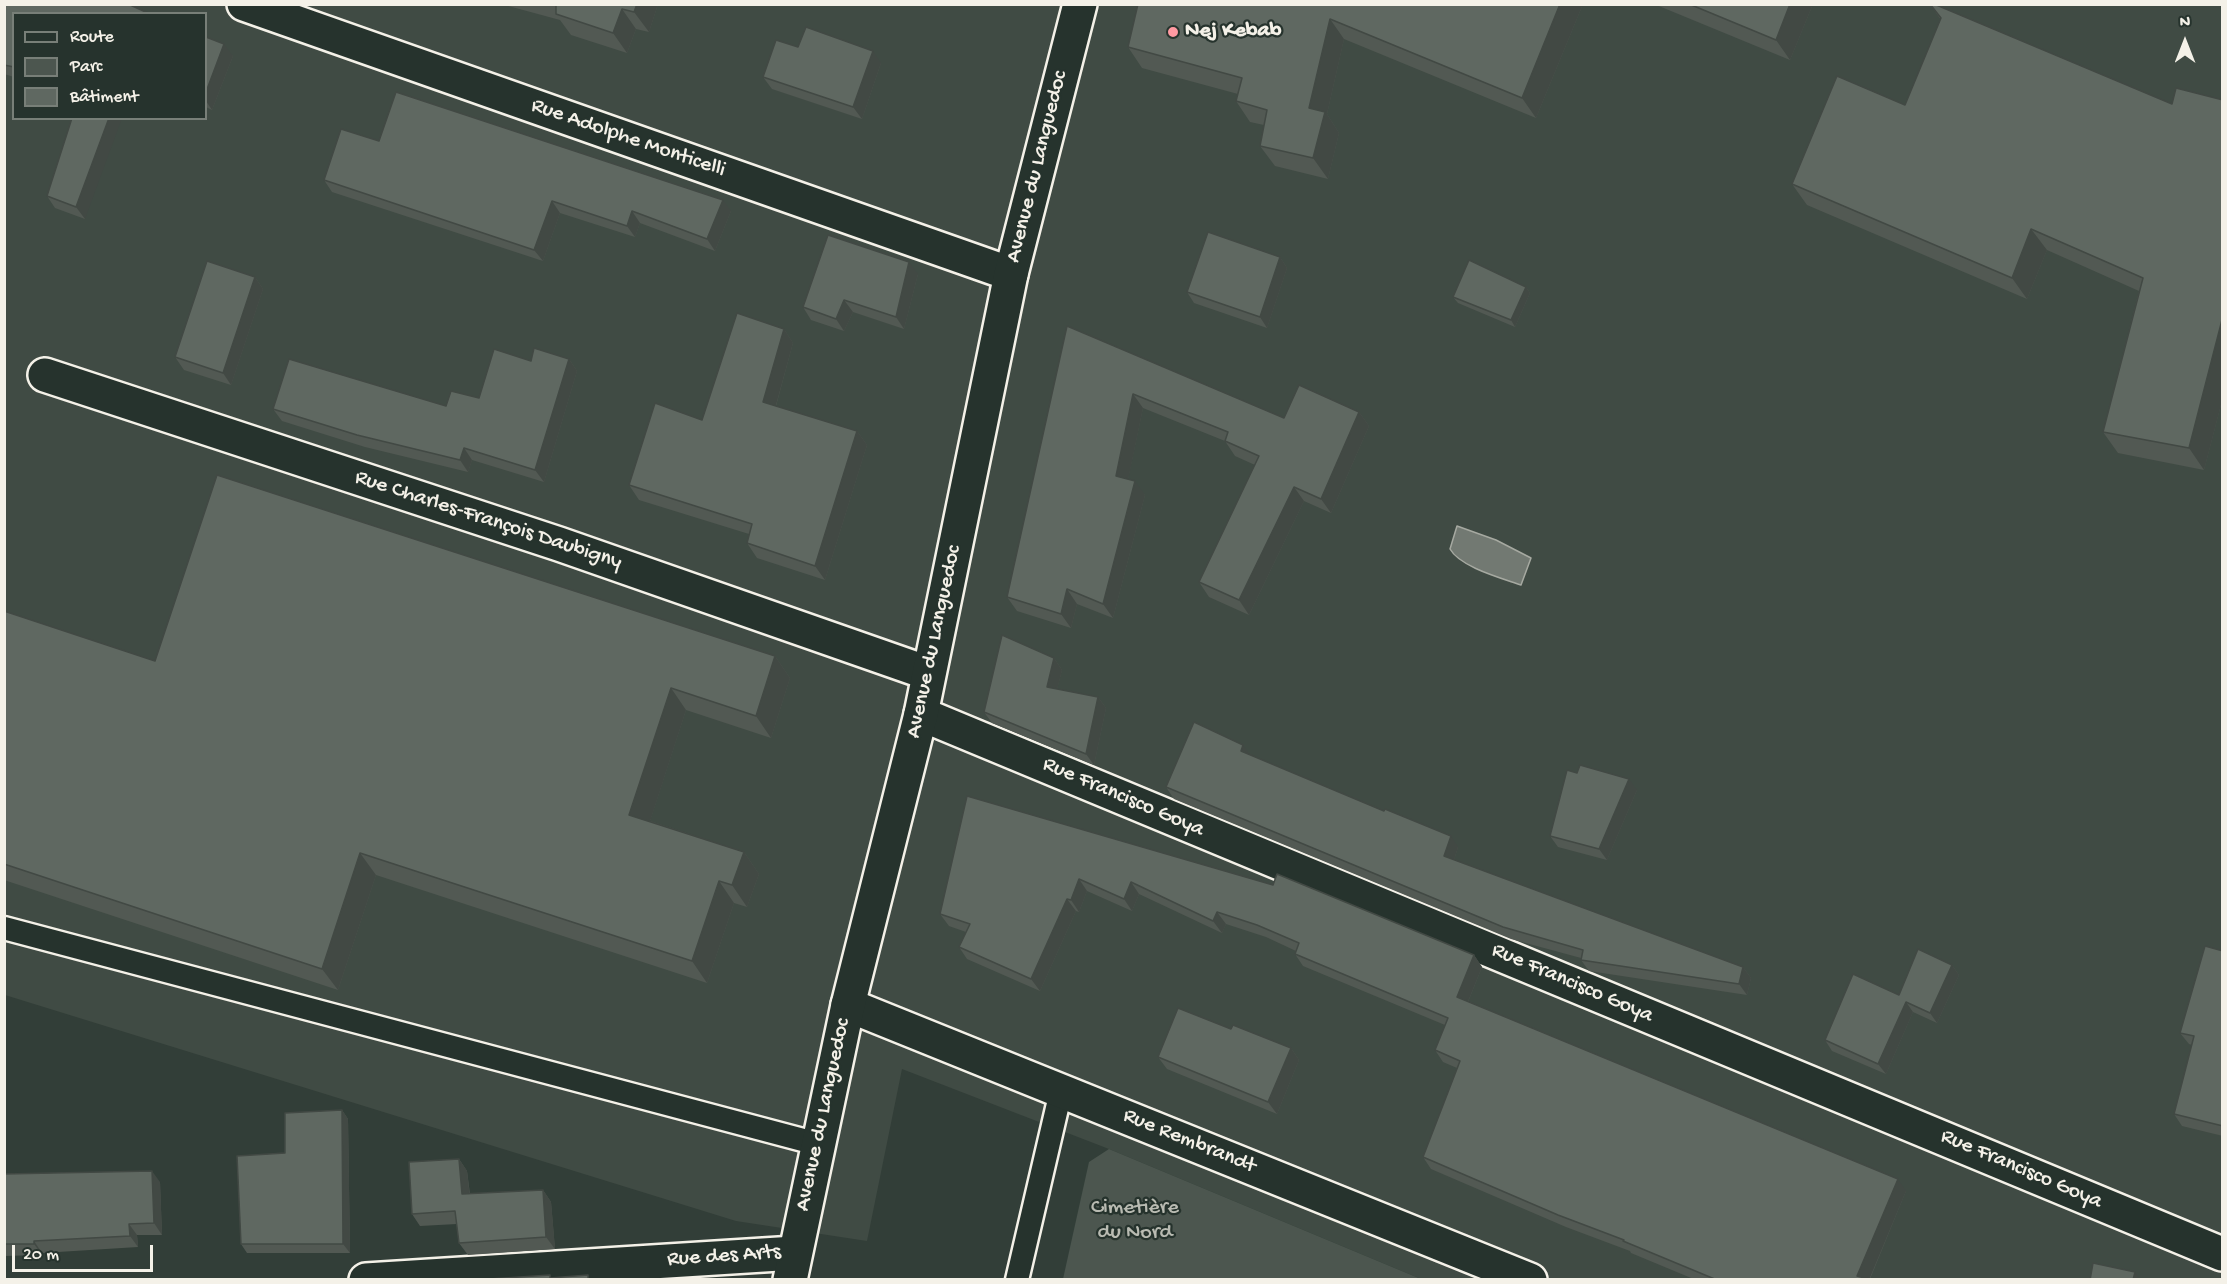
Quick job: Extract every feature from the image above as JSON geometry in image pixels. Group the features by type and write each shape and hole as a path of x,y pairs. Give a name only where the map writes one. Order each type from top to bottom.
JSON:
{"street":[{"name":"Rue Adolphe Monticelli","path":"244,4 1011,274"},
{"name":"Avenue du Languedoc","path":"792,1266 848,1005 921,714 1011,274 1080,4"},
{"name":"Rue Charles-François Daubigny","path":"45,375 559,544 928,673"},
{"name":"Rue Francisco Goya","path":"921,714 2223,1254"},
{"name":"Rue Rembrandt","path":"848,1005 1530,1280"},
{"name":"Rue des Arts","path":"366,1280 792,1266"}],"lane":[{"path":"4,928 818,1144"},
{"path":"1017,1280 1061,1090"}],"shaded area":[{"path":"4,5 2222,5 2222,1279 1421,1279 1109,1149 902,1069 867,1241 736,1221 5,995"},
{"path":"1457,526 1496,540 1531,558 1521,585 1482,571 1455,555 1450,549"}],"green space":[{"name":"Cimetière du Nord","path":"1109,1149 1421,1279 1063,1279 1089,1162"}],"building":[{"path":"4,4 128,4 146,12 12,12 12,67 4,65"},
{"path":"556,4 637,4 634,12 622,9 613,33 556,14"},
{"path":"1138,4 1560,4 1522,98 1330,19 1309,108 1325,112 1313,158 1260,146 1267,110 1236,101 1242,78 1128,47"},
{"path":"1689,4 1790,4 1776,40"},
{"path":"1930,4 2172,104 2176,88 2223,100 2223,316 2189,448 2103,432 2143,278 2031,229 2012,278 1792,184 1837,76 1905,105 1941,18"},
{"path":"806,27 873,51 853,107 763,77 776,40 798,47"},
{"path":"207,37 224,44 207,89"},
{"path":"396,92 723,200 707,239 632,211 627,226 552,201 534,250 324,180 341,129 379,141"},
{"path":"71,120 108,120 76,207 47,196"},
{"path":"1208,232 1280,257 1260,317 1187,292"},
{"path":"828,235 909,262 896,317 844,300 836,319 803,307"},
{"path":"1469,260 1526,287 1511,320 1453,297"},
{"path":"207,261 255,277 223,373 175,357"},
{"path":"737,313 784,329 763,402 857,431 815,566 747,543 752,524 629,485 655,403 702,420"},
{"path":"1067,326 1284,418 1299,385 1359,412 1321,499 1294,487 1239,600 1199,582 1259,456 1225,441 1228,432 1133,394 1116,476 1135,481 1103,604 1067,589 1061,614 1007,597"},
{"path":"534,348 569,359 535,470 464,448 460,460 357,435 273,409 289,359 446,406 451,391 479,398 494,349 531,361"},
{"path":"217,475 775,656 756,716 671,688 629,815 744,852 732,885 719,881 692,961 360,853 322,969 4,864 4,611 155,661"},
{"path":"1002,635 1054,658 1047,687 1098,697 1086,754 984,712"},
{"path":"1194,722 1243,745 1241,751 1384,811 1385,809 1451,836 1444,856 1743,967 1739,984 1581,960 1583,950 1503,927 1166,787"},
{"path":"1580,765 1629,779 1599,849 1550,836 1567,770 1577,773"},
{"path":"967,796 1273,885 1277,874 1474,955 1457,997 1898,1179 1857,1276 1872,1280 1717,1280 1423,1157 1460,1061 1435,1050 1448,1018 1295,954 1299,943 1257,925 1217,912 1213,921 1131,882 1124,899 1079,879 1071,900 1067,899 1031,979 959,947 970,924 940,914"},
{"path":"2205,946 2223,951 2223,1126 2174,1114 2194,1036 2180,1033"},
{"path":"1918,949 1952,965 1930,1013 1906,1002 1878,1064 1825,1040 1853,974 1899,995"},
{"path":"1178,1008 1231,1029 1233,1025 1291,1048 1268,1102 1158,1057"},
{"path":"342,1110 343,1244 241,1244 237,1156 285,1153 285,1113"},
{"path":"459,1159 462,1194 543,1190 546,1237 459,1243 455,1211 412,1214 409,1162"},
{"path":"152,1171 154,1223 129,1224 130,1236 34,1241 34,1244 4,1244 4,1174"},
{"path":"2093,1263 2135,1272 2133,1280 2090,1280"},
{"path":"550,1275 550,1278 588,1275 588,1280 474,1280"}],"place":[{"name":"Nej Kebab","path":"1173,32"}]}
